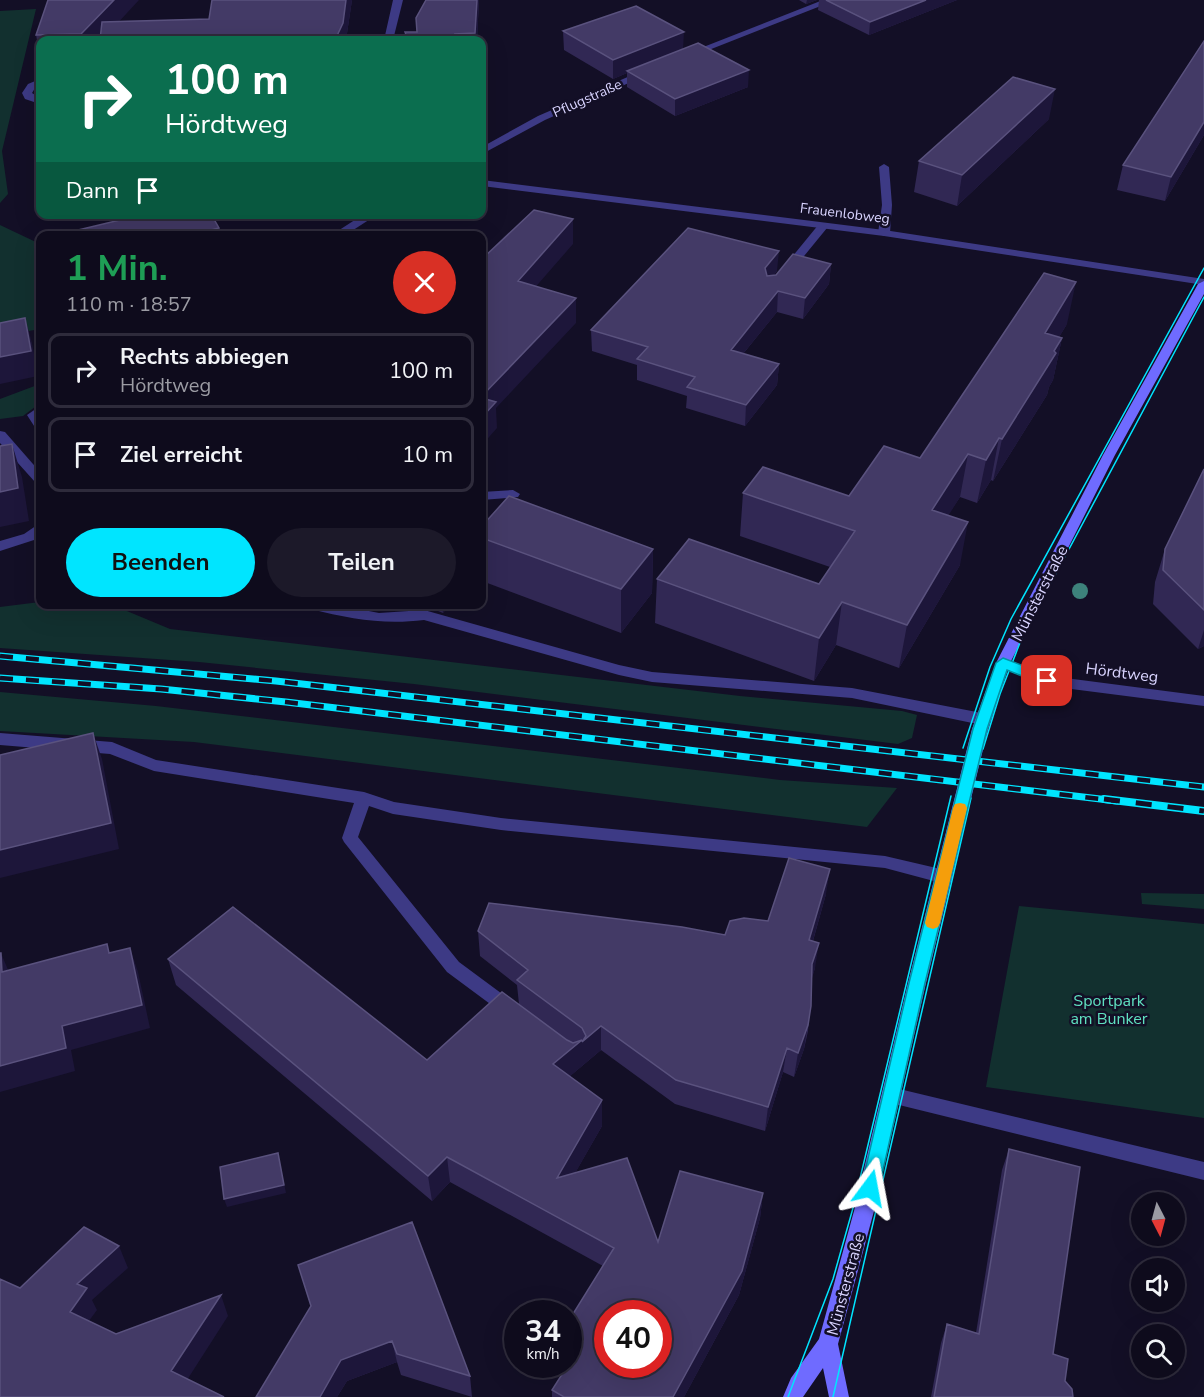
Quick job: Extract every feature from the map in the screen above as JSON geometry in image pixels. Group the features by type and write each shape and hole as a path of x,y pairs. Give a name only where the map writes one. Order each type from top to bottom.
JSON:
{"street":[{"path":"389,36 398,0"},
{"path":"679,59 831,0"},
{"name":"Pflugstraße","path":"486,148 508,134 576,101 658,67"},
{"path":"36,84 31,86 27,93 36,100"},
{"path":"884,167 887,205 884,233"},
{"name":"Frauenlobweg","path":"486,184 884,233 1204,283"},
{"path":"344,231 364,219"},
{"path":"783,276 823,226"},
{"name":"Münsterstraße","path":"793,1397 798,1384 828,1344 864,1211 982,718 1003,663 1109,454 1204,283"},
{"path":"0,435 36,475"},
{"path":"486,496 513,494"},
{"path":"0,546 29,537 36,531"},
{"path":"331,609 367,618 397,619 423,615 619,670 652,676 852,693 982,718"},
{"name":"Hördtweg","path":"1003,663 1047,681 1204,701"},
{"path":"0,739 112,748 154,765 364,798 393,808 501,824 885,862 945,877"},
{"path":"364,798 350,838 453,967 528,1023"},
{"path":"891,1095 1204,1171"},
{"name":"Münsterstraße","path":"828,1344 839,1397"}],"green space":[{"path":"36,9 2,151 8,194 0,203 0,11"},
{"path":"0,225 36,242 36,330 0,336"},
{"path":"36,386 36,406 23,416 0,419 0,399"},
{"path":"36,602 36,609 122,609 170,629 740,696 902,711 917,715 912,738 898,744 414,684 199,662 0,648 0,607"},
{"path":"0,692 156,706 780,780 897,788 867,827 194,742 0,731"},
{"path":"1141,893 1204,894 1204,909 1142,904"},
{"name":"Sportpark am Bunker","path":"1019,906 1204,924 1204,1118 986,1087"}],"building":[{"path":"48,0 114,0 81,34 36,35"},
{"path":"212,0 346,0 343,23 337,36 100,36 102,22 209,19"},
{"path":"426,0 477,0 475,33 455,34 456,36 406,36 405,32 417,32 416,18"},
{"path":"826,0 926,0 870,22"},
{"path":"636,6 684,32 613,60 563,31"},
{"path":"1204,41 1204,122 1171,177 1123,165"},
{"path":"698,43 749,70 675,99 627,71"},
{"path":"1013,77 1055,89 962,175 919,161"},
{"path":"534,210 573,219 518,281 576,298 486,392 486,255"},
{"path":"124,219 214,219 219,228 207,231 78,230"},
{"path":"688,228 779,251 765,268 767,276 776,275 793,254 831,264 805,298 778,291 731,350 779,364 746,405 687,387 695,377 637,359 648,347 591,330"},
{"path":"1044,273 1076,282 1045,333 1062,338 1054,351 1056,353 1002,439 999,438 986,460 968,454 932,510 968,522 907,625 842,602 819,638 657,579 689,539 819,584 855,531 743,493 763,467 849,496 884,446 920,458"},
{"path":"25,318 31,351 0,357 0,323"},
{"path":"486,399 496,402 486,413"},
{"path":"12,444 18,488 0,492 0,446"},
{"path":"1204,469 1204,610 1163,570 1165,549"},
{"path":"509,496 653,549 621,589 486,539 486,522"},
{"path":"93,733 111,823 0,850 0,755"},
{"path":"789,858 830,869 809,940 819,943 812,964 808,1025 798,1053 787,1048 768,1107 676,1080 601,1026 582,1042 586,1036 582,1028 517,980 528,970 478,931 489,903 682,927 725,935 730,921 744,918 768,921"},
{"path":"233,907 427,1060 502,992 567,1040 573,1043 582,1040 553,1064 602,1100 557,1178 627,1158 658,1242 680,1171 763,1193 742,1271 673,1397 564,1397 552,1390 560,1378 582,1378 582,1300 614,1248 447,1157 428,1176 168,959"},
{"path":"107,944 109,953 130,948 142,1005 62,1026 66,1048 0,1066 0,953 2,972"},
{"path":"1009,1149 1080,1167 1053,1354 1068,1359 1065,1381 1072,1389 1073,1397 934,1397 947,1324 979,1334"},
{"path":"278,1153 284,1185 224,1199 220,1167"},
{"path":"412,1222 470,1376 397,1354 392,1341 341,1360 320,1397 256,1397 311,1306 298,1265"},
{"path":"84,1227 119,1246 77,1284 87,1288 70,1312 116,1334 221,1295 171,1371 224,1397 0,1397 0,1279 20,1288"}],"tram line":[{"path":"963,748 990,667 1011,619 1204,268"},
{"path":"983,749 1000,694 1023,635 1204,297"},
{"path":"788,1397 833,1279 853,1208 951,796"},
{"path":"833,1397 971,798"}],"railway":[{"path":"0,656 276,681 1204,787"},
{"path":"0,678 161,689 286,702 1117,801"},
{"path":"1104,799 1204,811"}],"slow traffic":[{"path":"933,923 960,808"}],"route":[{"path":"870,1188 917,983 945,877 982,718 1003,663 1047,681"}]}
